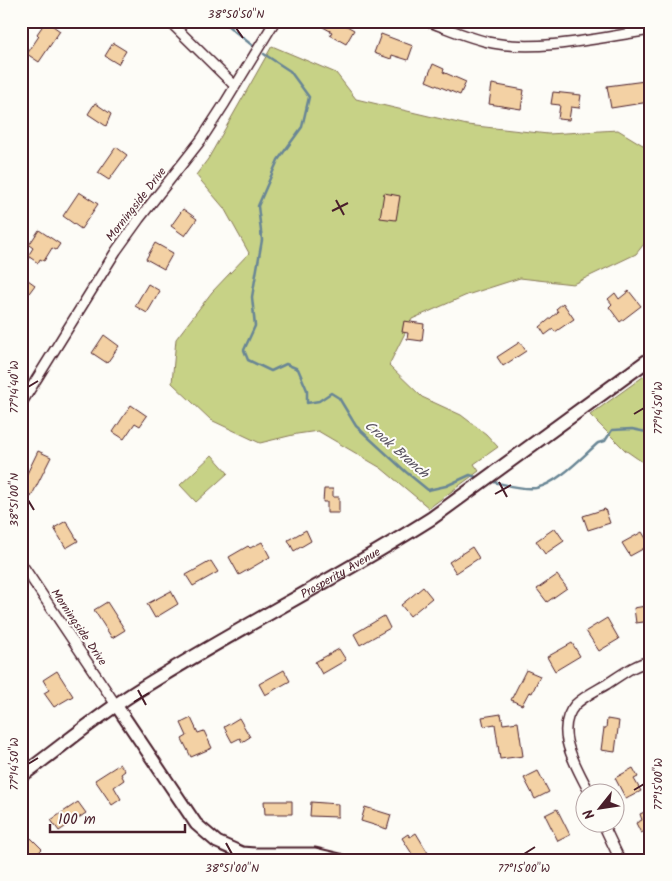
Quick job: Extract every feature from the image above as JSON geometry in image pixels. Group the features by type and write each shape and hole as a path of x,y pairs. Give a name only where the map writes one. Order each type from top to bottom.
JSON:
{"main road":[{"name":"Prosperity Avenue","path":"21,776 116,706 226,638 401,538 432,518 651,358"}],"street":[{"path":"170,21 235,86"},
{"name":"Morningside Drive","path":"21,404 116,251 187,159 275,21"},
{"path":"427,21 477,39 494,43 519,45 563,43 651,30"},
{"name":"Morningside Drive","path":"21,563 24,576 116,706"},
{"path":"585,784 567,744 565,734 569,714 582,699 636,666 651,660"},
{"path":"116,706 196,824 217,842 242,856 255,854 315,854 340,860"},
{"path":"608,834 620,860"}],"green space":[{"path":"272,46 336,73 356,99 467,125 548,134 618,130 651,150 651,235 636,254 573,284 520,278 467,295 412,319 389,365 422,397 461,415 486,434 498,447 474,464 479,471 429,508 381,468 318,431 260,443 211,420 172,383 176,339 212,292 249,253 224,208 196,175 208,159"},
{"path":"651,371 651,468 625,450 590,415"},
{"path":"212,455 228,473 196,502 180,485"}],"building":[{"path":"46,21 60,31 39,62 27,54"},
{"path":"326,21 338,21 354,30 346,44 330,35 332,32 323,27"},
{"path":"381,34 413,46 408,60 392,55 391,59 374,53"},
{"path":"113,43 126,51 118,64 105,56"},
{"path":"433,64 444,69 443,72 466,82 460,95 426,81"},
{"path":"645,81 649,102 611,108 607,86"},
{"path":"492,84 524,90 521,109 489,104"},
{"path":"553,92 581,95 579,108 571,107 569,120 558,119 560,105 551,104"},
{"path":"95,103 111,114 106,126 88,114"},
{"path":"116,147 127,155 109,180 98,173"},
{"path":"79,192 98,204 81,229 63,216"},
{"path":"384,193 400,196 396,220 380,218"},
{"path":"183,209 197,219 185,236 171,226"},
{"path":"39,230 60,244 56,250 52,248 44,261 40,259 38,263 28,256 33,248 29,245"},
{"path":"155,243 173,253 164,269 146,259"},
{"path":"21,275 35,285 21,304"},
{"path":"148,284 160,291 147,313 135,306"},
{"path":"629,291 641,306 620,322 609,307 612,304 608,299 615,293 619,299"},
{"path":"563,303 574,319 555,332 553,329 545,335 540,327 558,312 556,309"},
{"path":"404,321 424,324 422,341 407,339 408,333 402,332"},
{"path":"104,335 119,346 107,363 92,353"},
{"path":"520,342 526,351 503,366 497,357"},
{"path":"131,405 147,416 140,426 135,423 124,439 113,432"},
{"path":"38,451 51,457 31,497 21,492 21,486"},
{"path":"324,489 333,489 333,497 339,497 339,513 327,513 327,502 323,502"},
{"path":"605,509 610,523 588,530 583,516"},
{"path":"66,521 78,541 66,548 54,528"},
{"path":"555,528 564,541 545,554 536,541"},
{"path":"306,530 311,541 294,551 288,540"},
{"path":"642,532 650,545 630,556 622,543"},
{"path":"262,542 270,557 239,575 229,557 248,546 250,548"},
{"path":"472,547 479,558 456,573 449,562"},
{"path":"211,561 218,572 193,586 186,575"},
{"path":"557,575 567,588 547,602 537,589"},
{"path":"423,587 432,598 410,616 401,605"},
{"path":"171,591 178,604 155,618 147,604"},
{"path":"107,602 125,630 112,638 94,610"},
{"path":"651,605 651,621 636,623 634,608"},
{"path":"384,616 390,628 360,645 354,634"},
{"path":"607,618 619,639 599,651 586,631"},
{"path":"572,643 580,656 555,671 547,657"},
{"path":"339,649 346,660 322,674 315,662"},
{"path":"284,670 290,681 265,695 259,684"},
{"path":"526,670 540,676 532,693 529,692 522,705 511,700"},
{"path":"57,671 73,696 54,707 44,693 49,690 43,680"},
{"path":"501,714 503,724 518,722 523,756 500,759 495,724 484,726 482,717"},
{"path":"191,718 198,733 204,731 212,748 191,757 182,739 187,736 181,723"},
{"path":"239,718 250,737 242,742 240,738 232,742 224,727"},
{"path":"607,719 619,721 615,752 601,750"},
{"path":"120,764 125,771 121,774 124,780 114,787 121,799 112,805 95,780"},
{"path":"633,768 638,777 634,779 641,791 626,799 624,784 618,784 615,778"},
{"path":"538,771 549,792 535,799 524,778"},
{"path":"264,801 292,801 292,814 265,814"},
{"path":"78,802 86,813 59,831 51,820"},
{"path":"311,802 338,804 338,817 310,816"},
{"path":"365,807 391,815 387,829 361,821"},
{"path":"557,809 570,835 558,841 545,815"},
{"path":"651,809 651,828 641,833 636,823 642,820 640,814"},
{"path":"416,833 428,853 418,860 416,860 402,838 408,834 410,837"},
{"path":"31,838 42,849 31,860 21,860 21,848"}],"waterway":[{"name":"Crook Branch","path":"222,21 253,46"},
{"name":"Crook Branch","path":"264,54 290,71 309,97 302,127 278,160 258,206 262,240 252,297 255,326 244,350 248,360 271,371 286,364 298,369 307,390 307,403 319,401 331,393 339,398 356,426 428,490 446,486 470,475 476,477"},
{"name":"Crook Branch","path":"494,482 515,487 536,488 561,476 598,443 605,441 612,430 632,429 651,433"}]}
